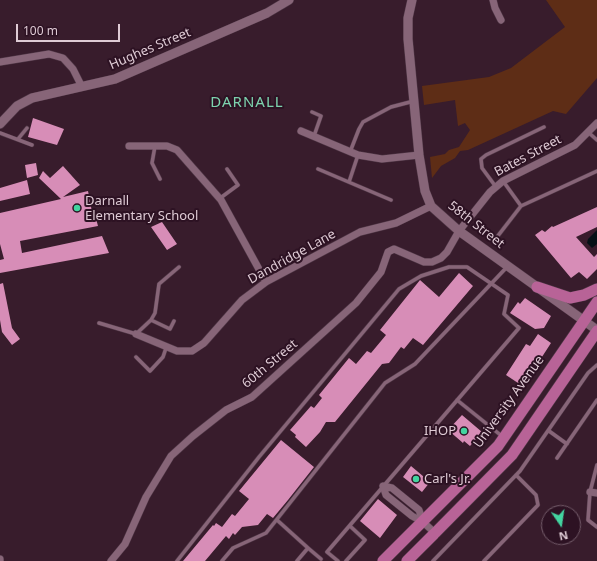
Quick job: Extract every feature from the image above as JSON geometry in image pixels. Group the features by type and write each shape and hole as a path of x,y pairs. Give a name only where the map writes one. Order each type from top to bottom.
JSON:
{"main road":[{"path":"537,287 570,298 584,295 597,289"},
{"name":"University Avenue","path":"383,561 485,460 504,438 597,302"},
{"path":"407,561 512,455 597,331"}],"street":[{"name":"Hughes Street","path":"0,124 17,106 32,98 48,93 115,79 267,13 289,0"},
{"name":"58th Street","path":"412,0 408,18 408,39 419,155 425,192 431,206 459,231 584,320 597,331"},
{"path":"493,0 501,20"},
{"path":"0,62 49,54 63,58 73,69 82,87"},
{"name":"Bates Street","path":"459,231 496,187 503,181 575,145 589,133 597,123"},
{"path":"301,131 358,155 382,159 419,155"},
{"path":"128,146 167,146 177,150 219,199 266,282"},
{"name":"Dandridge Lane","path":"136,334 177,352 192,351 204,343 242,300 266,282 360,232 396,223 431,206"},
{"name":"60th Street","path":"111,561 125,544 146,497 171,456 193,436 226,410 252,397 356,303 381,272 388,252 394,249 420,262 432,262 441,258 448,252 459,231"},
{"path":"383,486 392,488 419,510 423,522 435,533"}],"lane":[{"path":"350,152 363,122 391,107 415,101"},
{"path":"312,112 322,116 314,136"},
{"path":"496,187 482,168 481,159 486,155 544,127"},
{"path":"18,139 27,128"},
{"path":"0,133 32,145"},
{"path":"589,133 597,140"},
{"path":"155,146 152,163 160,178"},
{"path":"349,182 358,155"},
{"path":"219,199 238,185 227,169"},
{"path":"318,169 391,200"},
{"path":"497,237 522,206 597,171"},
{"path":"503,181 522,206"},
{"path":"222,561 232,548 266,533 386,383 415,364 508,266"},
{"path":"99,323 136,334 151,320 155,313 159,284 180,267"},
{"path":"177,561 259,458 399,289 421,276 449,267 468,267 508,295 504,314 519,328 320,560 276,520"},
{"path":"151,320 170,329 174,321"},
{"path":"136,357 150,371 163,357 166,348"},
{"path":"433,561 516,475 549,431 588,373 597,365"},
{"path":"593,368 597,372"},
{"path":"457,400 504,438"},
{"path":"557,458 597,400"},
{"path":"549,431 567,444"},
{"path":"597,465 594,492 588,520 597,527"},
{"path":"484,561 538,505 536,496 516,475"},
{"path":"346,561 365,540 350,526"},
{"path":"297,561 308,548"},
{"path":"328,552 338,561"}],"shaded area":[{"path":"546,0 597,0 597,78 566,114 553,111 468,150 460,151 455,158 441,166 432,178 430,157 445,154 449,150 459,147 470,130 465,123 458,126 455,100 424,105 422,86 489,77 511,68 565,27"},
{"path":"597,230 597,244 592,248 587,243 588,239"}],"building":[{"path":"33,118 64,129 57,145 28,137"},
{"path":"36,163 38,175 27,178 25,165"},
{"path":"63,166 80,185 63,197 88,191 92,212 94,211 98,226 20,241 22,253 102,236 109,253 0,273 0,260 4,259 0,244 0,213 61,199 39,178 43,171 50,178"},
{"path":"27,180 30,194 0,201 0,188"},
{"path":"597,207 597,227 576,237 594,257 597,254 597,269 587,279 579,272 571,278 535,235 542,230 545,232 552,226 553,227"},
{"path":"162,222 177,244 167,250 151,227"},
{"path":"459,273 473,286 423,345 413,338 404,349 401,347 389,363 382,364 335,422 326,422 320,432 306,447 295,437 296,435 290,430 311,406 314,408 322,398 319,395 349,358 356,364 367,351 371,353 386,335 380,330 420,280 439,297"},
{"path":"3,283 12,328 20,339 12,345 2,332 0,320 0,284"},
{"path":"525,298 551,316 544,328 535,329 510,313 518,302 520,304"},
{"path":"538,334 551,343 529,377 527,375 521,385 506,375 526,344 530,346"},
{"name":"IHOP","path":"462,415 482,432 470,446 464,441 463,443 448,430"},
{"path":"281,440 314,467 288,500 273,518 267,514 258,525 242,527 235,535 233,533 229,539 226,536 205,561 183,561 213,525 214,526 216,523 222,527 232,514 235,516 249,499 239,491"},
{"name":"Carl's Jr.","path":"411,466 430,482 422,492 403,477"},
{"path":"378,499 397,515 380,538 360,521"}],"place":[{"name":"Darnall Elementary School","path":"77,208"},
{"name":"IHOP","path":"464,431"},
{"name":"Carl's Jr.","path":"416,479"}],"district":[{"name":"DARNALL","path":"247,103"}]}
